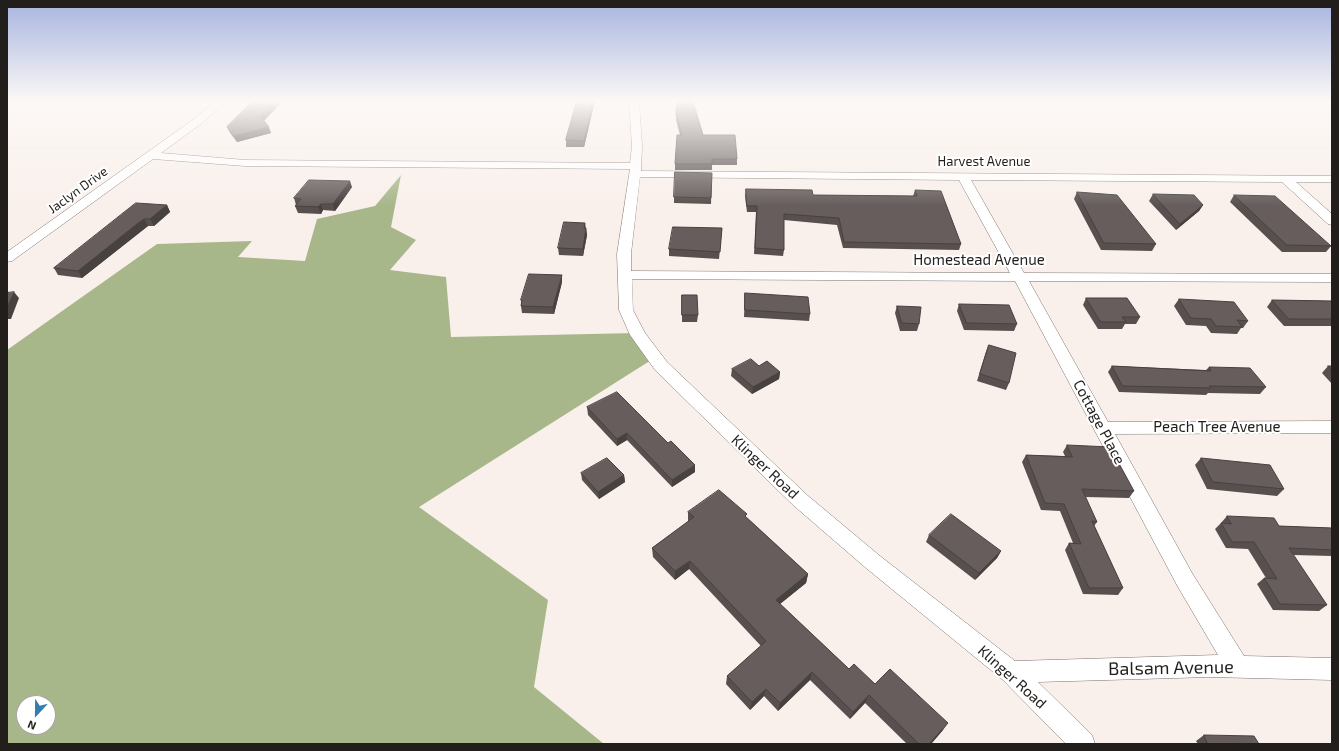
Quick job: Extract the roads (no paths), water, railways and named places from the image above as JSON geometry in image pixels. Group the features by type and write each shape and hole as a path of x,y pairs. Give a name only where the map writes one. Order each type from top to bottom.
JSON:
{"street":[{"name":"Jaclyn Drive","path":"7,258 177,136"},
{"name":"Klinger Road","path":"636,136 636,170 624,254 626,310 638,336 661,366 800,500 873,562 1011,672 1083,744"},
{"name":"Harvest Avenue","path":"149,156 245,163 636,170 774,176 1332,179"},
{"name":"Cottage Place","path":"963,176 1036,304 1185,580 1238,667"},
{"path":"1284,178 1332,221"},
{"name":"Homestead Avenue","path":"625,275 1332,278"},
{"name":"Peach Tree Avenue","path":"1102,428 1332,427"},
{"name":"Balsam Avenue","path":"1011,672 1210,666 1332,669"}]}
